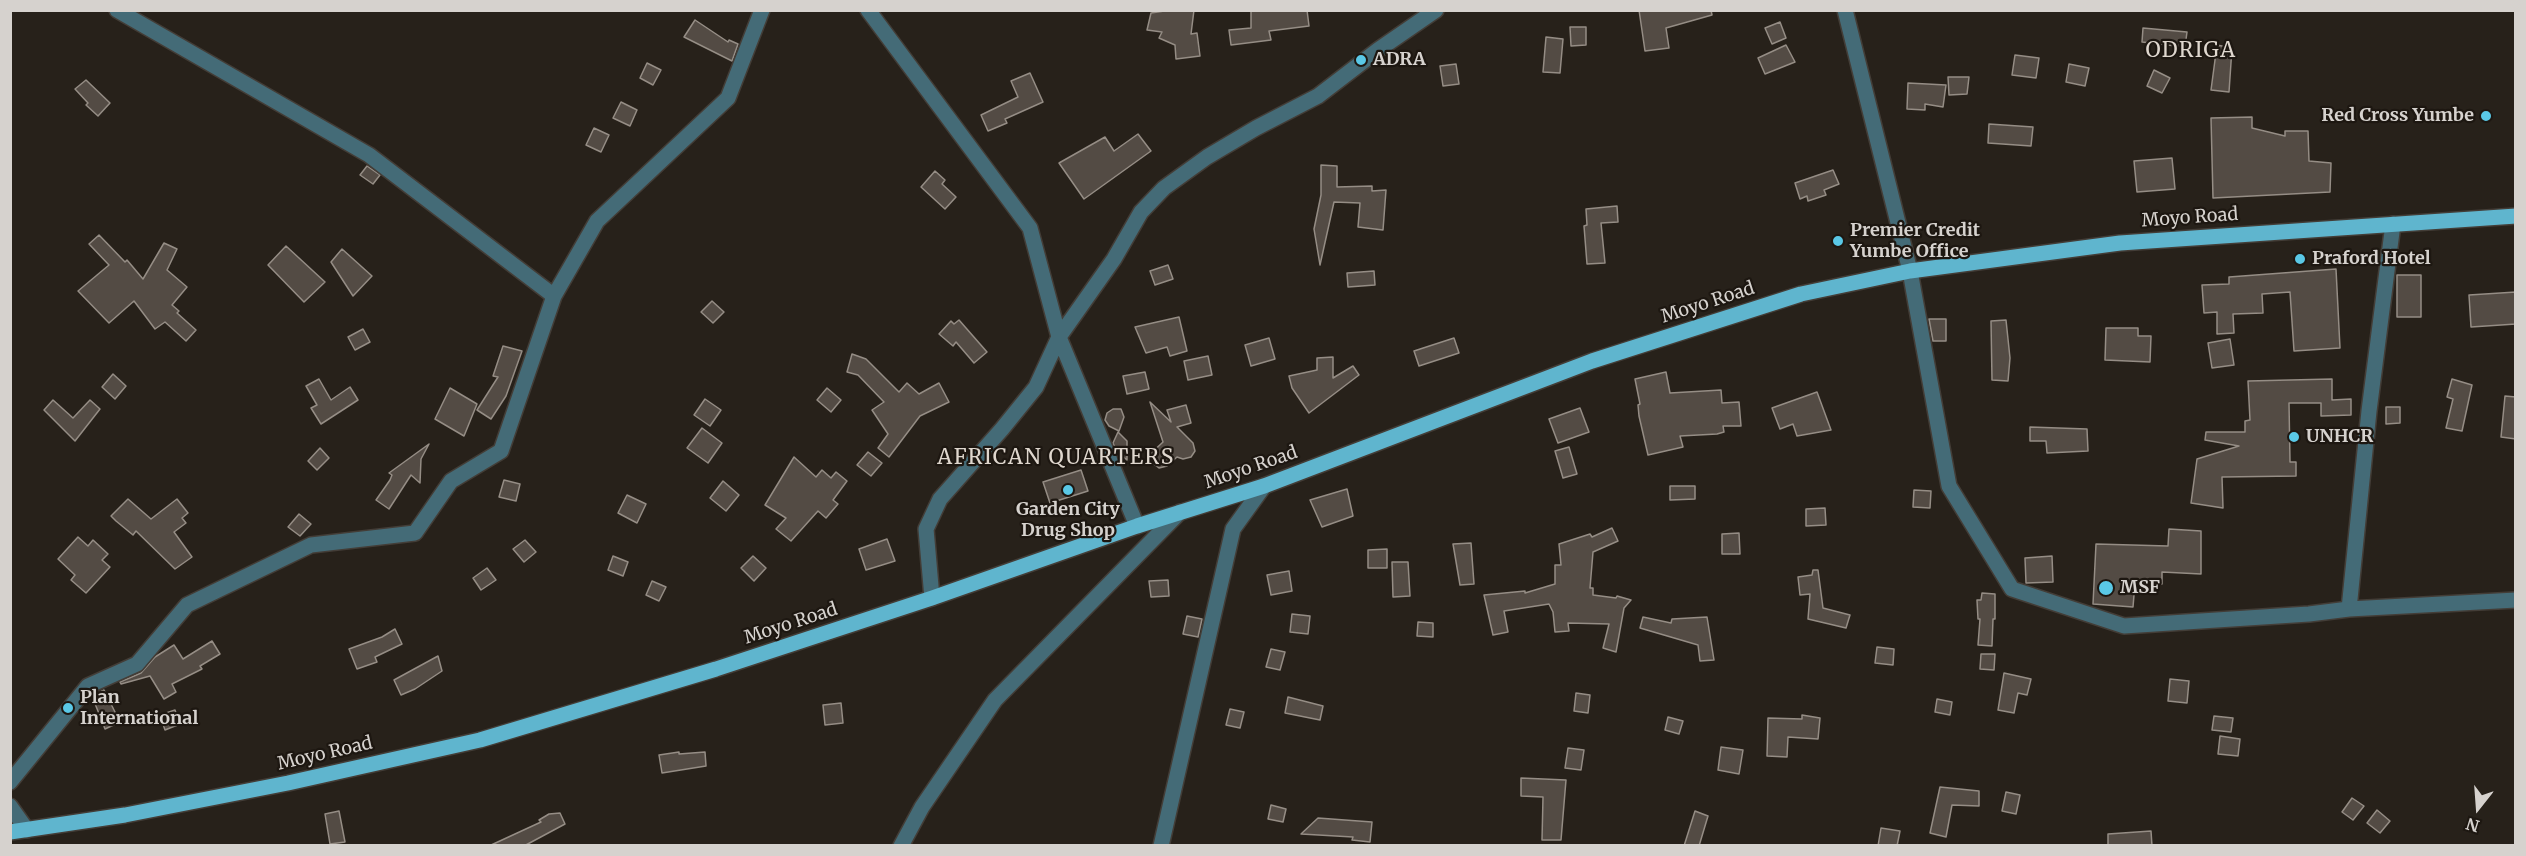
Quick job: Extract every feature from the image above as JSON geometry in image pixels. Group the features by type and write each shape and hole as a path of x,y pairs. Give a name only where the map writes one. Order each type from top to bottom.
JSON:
{"main road":[{"name":"Moyo Road","path":"10,832 125,815 276,785 480,740 717,669 932,598 1137,526 1264,486 1603,357 1801,294 1910,271 2120,243 2516,216"}],"street":[{"path":"117,10 369,155 554,296"},
{"path":"10,782 87,686 137,664 187,605 311,545 415,532 451,481 501,452 554,296 597,221 728,98 762,10"},
{"path":"868,10 1030,228 1059,337 1137,526"},
{"path":"932,598 926,529 940,499 1036,387 1059,337 1114,260 1141,212 1164,188 1256,128 1318,96 1377,50 1436,10"},
{"path":"1845,10 1910,271 1949,486 2012,590 2124,626 2309,614 2349,609 2516,600"},
{"path":"2349,609 2368,411 2393,224"},
{"path":"1161,846 1233,529 1264,486"},
{"path":"902,846 922,807 994,700 1179,512"},
{"path":"10,806 27,830"}],"building":[{"path":"1194,10 1191,34 1197,33 1200,56 1176,59 1175,45 1159,38 1162,32 1147,30 1151,13"},
{"path":"1251,10 1307,10 1309,26 1269,31 1271,40 1231,45 1229,30 1251,28"},
{"path":"1639,10 1711,10 1712,15 1666,28 1669,48 1645,51"},
{"path":"695,20 728,42 729,40 738,44 732,61 684,37"},
{"path":"1780,22 1786,38 1772,44 1765,28"},
{"path":"1570,27 1586,27 1586,45 1571,46"},
{"path":"2143,28 2187,32 2185,47 2142,42"},
{"path":"1546,37 1563,39 1560,73 1543,72"},
{"path":"1786,45 1795,62 1765,74 1758,58"},
{"path":"2217,45 2232,48 2229,92 2211,90"},
{"path":"2015,55 2039,58 2036,78 2012,75"},
{"path":"647,63 661,70 653,85 640,78"},
{"path":"1456,64 1459,84 1443,86 1440,66"},
{"path":"2069,64 2089,68 2085,86 2066,82"},
{"path":"2154,70 2170,78 2162,93 2147,86"},
{"path":"1030,73 1043,102 1005,119 1007,123 988,131 981,115 1018,97 1011,81"},
{"path":"1948,77 1969,77 1967,94 1949,95"},
{"path":"86,80 110,103 98,116 86,105 88,103 75,89"},
{"path":"1908,83 1946,85 1943,107 1925,104 1925,110 1907,109"},
{"path":"621,102 637,110 630,126 613,118"},
{"path":"2252,117 2252,128 2285,136 2285,131 2308,131 2309,161 2331,163 2330,192 2213,198 2211,118"},
{"path":"1989,124 2033,127 2031,146 1988,143"},
{"path":"594,128 609,135 601,152 586,145"},
{"path":"1138,134 1151,151 1084,199 1059,163 1105,137 1114,151"},
{"path":"2172,158 2175,189 2137,192 2134,161"},
{"path":"1321,165 1337,166 1337,187 1372,186 1372,191 1386,190 1383,230 1358,227 1360,203 1334,202 1320,265 1314,229 1321,195"},
{"path":"367,166 380,175 373,184 360,175"},
{"path":"1833,170 1839,184 1824,190 1826,195 1808,201 1807,196 1800,199 1795,183"},
{"path":"935,171 945,180 942,184 956,197 945,209 921,187"},
{"path":"1617,206 1618,222 1601,223 1605,263 1587,264 1584,226 1587,225 1586,209"},
{"path":"99,235 125,262 127,260 143,279 164,243 177,249 167,270 187,287 172,305 179,311 177,313 196,330 186,341 165,322 155,329 134,301 109,323 78,291 109,265 89,244"},
{"path":"286,246 325,282 304,302 268,265"},
{"path":"342,249 372,276 353,296 331,262"},
{"path":"1168,265 1173,279 1155,285 1150,271"},
{"path":"2336,269 2340,348 2294,351 2290,292 2262,294 2263,313 2233,314 2234,333 2217,334 2217,312 2204,313 2202,285 2229,284 2229,277"},
{"path":"1374,271 1375,285 1348,287 1347,273"},
{"path":"2397,275 2421,275 2421,317 2397,317"},
{"path":"2516,292 2516,324 2471,327 2469,295"},
{"path":"712,301 724,312 713,323 701,312"},
{"path":"1179,317 1187,351 1170,356 1167,347 1146,353 1135,327"},
{"path":"1929,319 1946,319 1946,341 1933,341"},
{"path":"959,320 987,352 974,363 956,342 953,346 939,334 951,321 954,324"},
{"path":"2006,320 2010,358 2008,381 1992,380 1991,321"},
{"path":"2106,328 2138,328 2138,336 2151,336 2150,362 2105,360"},
{"path":"363,329 370,342 355,350 348,337"},
{"path":"1269,338 1275,359 1251,366 1245,345"},
{"path":"1454,338 1459,353 1419,366 1414,351"},
{"path":"2230,339 2234,365 2212,368 2208,343"},
{"path":"503,346 522,351 506,396 491,419 477,410 498,377 493,376"},
{"path":"852,354 866,359 899,392 907,383 919,394 939,383 949,402 920,416 889,457 878,448 888,434 872,410 884,402 858,375 847,372"},
{"path":"1208,356 1212,375 1188,380 1184,361"},
{"path":"1333,357 1333,378 1353,366 1359,375 1309,413 1292,388 1289,376 1317,370 1317,358"},
{"path":"1145,372 1149,389 1127,394 1123,376"},
{"path":"1666,372 1670,393 1721,390 1722,403 1739,402 1741,426 1723,426 1724,432 1717,434 1680,436 1683,447 1648,455 1639,416 1638,405 1640,404 1635,379"},
{"path":"113,374 126,386 115,399 102,387"},
{"path":"319,379 331,400 350,387 358,400 321,424 311,408 317,405 306,386"},
{"path":"2332,379 2332,400 2351,399 2351,415 2321,416 2321,403 2289,403 2290,462 2296,462 2296,476 2222,477 2223,508 2191,503 2197,459 2239,446 2205,440 2206,432 2245,432 2245,421 2250,420 2248,381"},
{"path":"2452,379 2472,385 2462,431 2446,428 2453,399 2447,397"},
{"path":"450,388 477,404 464,436 435,419"},
{"path":"827,388 841,400 831,412 817,400"},
{"path":"1817,392 1831,430 1797,436 1793,424 1780,429 1772,408"},
{"path":"2505,396 2516,397 2516,439 2501,437"},
{"path":"705,399 721,410 710,426 694,415"},
{"path":"53,400 73,418 90,400 100,409 75,441 44,410"},
{"path":"1150,402 1171,422 1167,410 1186,405 1191,423 1177,427 1193,443 1195,451 1191,457 1183,459 1177,457 1167,466 1159,468 1146,458 1163,442"},
{"path":"2386,407 2400,407 2400,423 2386,424"},
{"path":"1580,408 1589,432 1558,443 1549,419"},
{"path":"1113,409 1121,409 1124,417 1119,431 1109,426 1105,420 1107,413"},
{"path":"2030,427 2087,429 2088,451 2047,453 2046,441 2030,441"},
{"path":"702,428 722,443 708,463 687,448"},
{"path":"1118,432 1127,441 1127,460 1116,450 1113,443"},
{"path":"429,444 421,459 420,483 411,475 389,509 376,500 390,480 392,475 389,473"},
{"path":"1569,447 1577,474 1563,478 1555,451"},
{"path":"320,448 329,458 317,470 308,461"},
{"path":"868,452 882,463 871,476 857,465"},
{"path":"794,457 816,477 822,470 831,478 836,472 847,481 833,500 838,504 826,518 818,511 791,541 776,529 786,518 765,505"},
{"path":"1081,470 1088,491 1050,503 1043,482"},
{"path":"504,480 520,484 516,501 499,497"},
{"path":"723,481 739,495 726,511 710,498"},
{"path":"1670,486 1695,486 1695,499 1670,500"},
{"path":"1347,489 1353,516 1322,527 1310,500"},
{"path":"1914,490 1931,491 1930,508 1913,507"},
{"path":"627,495 646,504 637,523 618,513"},
{"path":"128,499 151,519 177,499 188,513 182,518 186,523 174,532 192,557 175,569 136,531 133,535 116,521 111,516"},
{"path":"1825,508 1826,525 1806,526 1806,509"},
{"path":"299,514 311,524 300,536 288,527"},
{"path":"1612,528 1618,541 1593,552 1590,588 1593,588 1593,595 1616,598 1617,596 1631,600 1624,608 1616,652 1603,648 1609,624 1568,623 1569,631 1555,632 1553,612 1549,604 1504,611 1508,632 1493,635 1484,595 1525,591 1525,593 1555,584 1555,565 1561,565 1559,544 1590,534 1592,537"},
{"path":"2169,529 2201,531 2201,574 2162,572 2162,584 2135,583 2133,607 2093,604 2096,544 2168,546"},
{"path":"1739,533 1740,554 1722,554 1722,534"},
{"path":"78,537 88,546 93,540 108,554 102,560 110,567 86,593 71,580 75,575 58,559"},
{"path":"887,539 895,561 866,570 859,549"},
{"path":"525,540 536,552 524,562 513,549"},
{"path":"1471,543 1474,584 1460,585 1453,544"},
{"path":"1387,549 1387,568 1368,568 1368,550"},
{"path":"613,556 628,562 623,576 608,570"},
{"path":"753,556 766,568 754,581 741,568"},
{"path":"2052,556 2053,582 2026,583 2025,558"},
{"path":"1392,562 1408,562 1410,596 1393,597"},
{"path":"487,568 496,580 481,590 473,578"},
{"path":"1813,570 1818,570 1823,608 1850,615 1846,628 1808,619 1810,594 1800,595 1798,577 1812,575"},
{"path":"1289,571 1292,591 1271,595 1267,575"},
{"path":"1168,580 1169,596 1151,597 1149,581"},
{"path":"652,581 666,587 659,601 646,595"},
{"path":"1982,593 1995,594 1992,646 1978,645 1980,619 1978,619 1977,600 1981,600"},
{"path":"1292,614 1310,616 1308,634 1290,632"},
{"path":"1187,616 1202,619 1198,637 1183,634"},
{"path":"1643,617 1671,623 1672,619 1707,617 1714,660 1700,661 1698,645 1640,628"},
{"path":"1418,622 1433,623 1433,637 1417,636"},
{"path":"395,629 402,644 375,657 377,662 357,669 349,649 382,637"},
{"path":"212,641 220,654 200,666 202,669 172,684 176,692 164,699 150,676 121,684 120,682 141,673 155,657 174,645 183,659"},
{"path":"1877,647 1894,649 1893,665 1875,663"},
{"path":"1271,649 1285,652 1280,670 1266,667"},
{"path":"1981,654 1995,654 1994,670 1980,669"},
{"path":"438,656 442,671 415,689 401,695 394,680"},
{"path":"2004,673 2031,679 2027,695 2018,693 2014,713 1998,710"},
{"path":"2170,679 2189,681 2187,703 2168,701"},
{"path":"104,690 120,722 105,729 92,696"},
{"path":"1576,693 1590,695 1588,713 1574,711"},
{"path":"1288,697 1323,706 1320,720 1285,713"},
{"path":"1937,699 1952,702 1950,715 1935,712"},
{"path":"841,703 843,723 825,725 823,705"},
{"path":"1230,709 1244,712 1240,728 1226,725"},
{"path":"175,710 180,724 165,730 160,715"},
{"path":"1802,715 1820,718 1818,739 1788,737 1787,757 1767,756 1768,718 1802,719"},
{"path":"2214,716 2233,718 2231,732 2212,730"},
{"path":"1668,717 1683,721 1679,734 1665,730"},
{"path":"2220,736 2240,739 2238,756 2218,754"},
{"path":"1721,747 1743,750 1739,774 1718,770"},
{"path":"1568,748 1584,750 1581,770 1565,768"},
{"path":"679,752 679,754 705,752 706,766 662,773 659,755"},
{"path":"1521,778 1566,780 1561,840 1542,840 1543,797 1521,796"},
{"path":"1940,787 1979,791 1979,806 1952,805 1946,837 1930,833"},
{"path":"2006,792 2020,795 2016,814 2002,811"},
{"path":"2352,798 2364,806 2353,820 2342,812"},
{"path":"1271,805 1286,809 1283,822 1268,819"},
{"path":"2377,810 2390,821 2380,833 2367,823"},
{"path":"339,811 345,842 330,844 325,814"},
{"path":"1695,811 1708,816 1699,846 1684,846"},
{"path":"560,813 565,824 524,846 489,846 541,822 539,820 549,814"},
{"path":"1318,818 1372,822 1370,842 1352,840 1353,837 1301,834"},
{"path":"1881,828 1900,831 1897,846 1878,846"},
{"path":"2151,831 2152,846 2108,846 2108,834"}],"place":[{"name":"ADRA","path":"1361,60"},
{"name":"Red Cross Yumbe","path":"2486,116"},
{"name":"Premier Credit Yumbe Office","path":"1838,241"},
{"name":"Praford Hotel","path":"2300,259"},
{"name":"UNHCR","path":"2294,437"},
{"name":"Garden City Drug Shop","path":"1068,490"},
{"name":"MSF","path":"2106,588"},
{"name":"Plan International","path":"68,708"}],"district":[{"name":"ODRIGA","path":"2191,51"},
{"name":"AFRICAN QUARTERS","path":"1056,458"}]}
